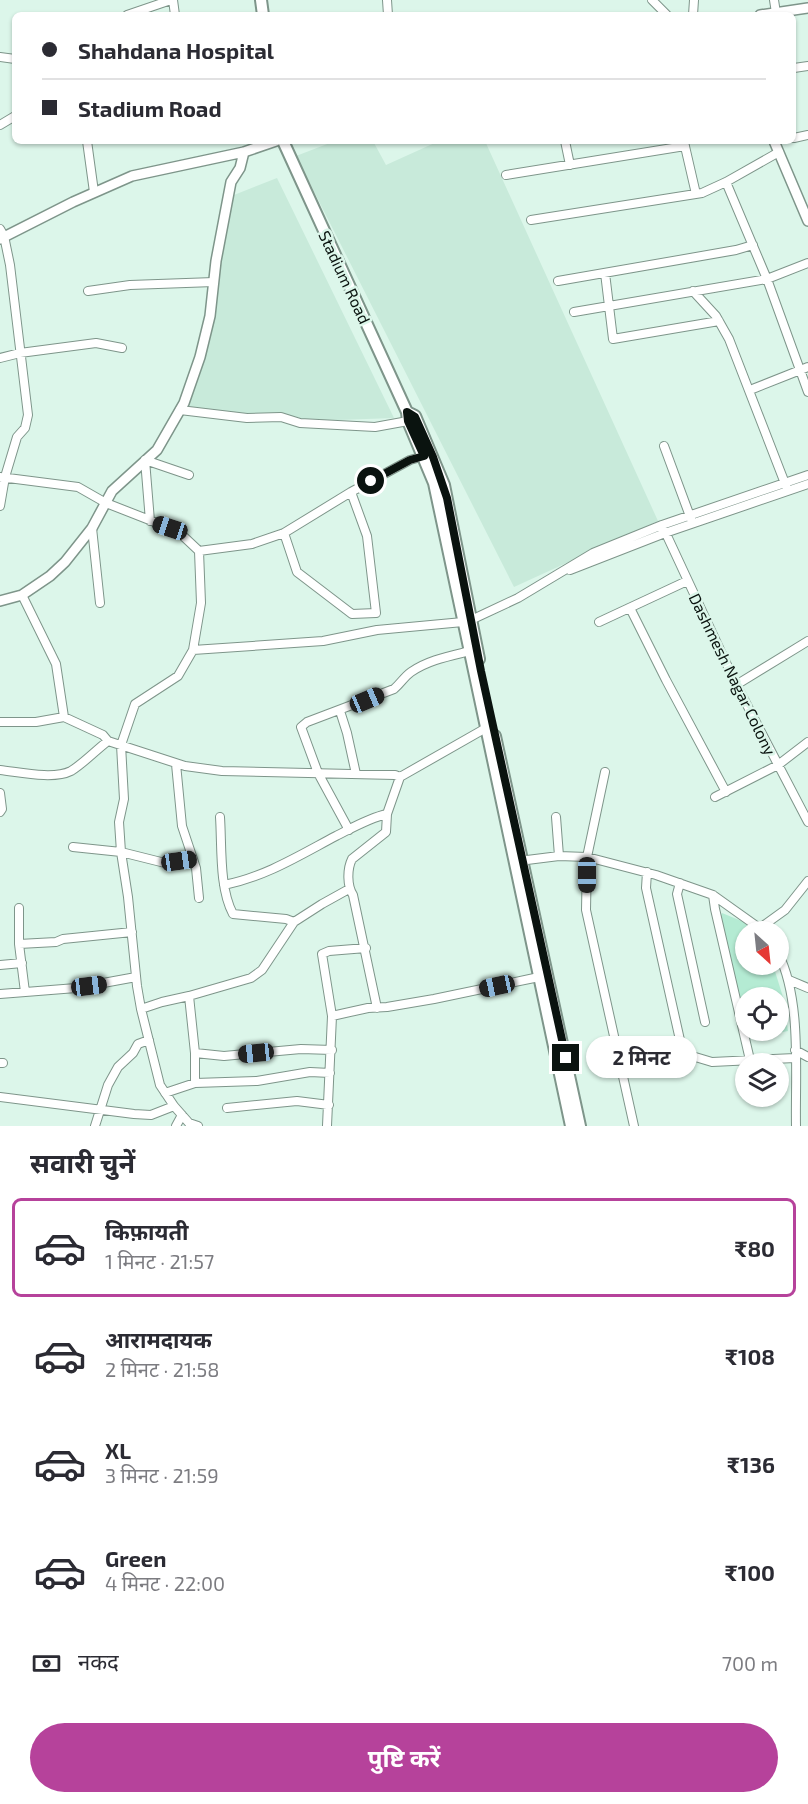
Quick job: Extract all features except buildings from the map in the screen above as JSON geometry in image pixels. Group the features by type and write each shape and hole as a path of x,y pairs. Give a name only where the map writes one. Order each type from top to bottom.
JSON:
{"main road":[{"name":"Stadium Road","path":"281,144 401,398 434,483 580,1126"},
{"name":"Stadium Road","path":"407,417 415,417 444,485 470,651 486,728 519,861 539,977 571,1126"}],"street":[{"path":"136,12 172,0"},
{"path":"652,0 664,12"},
{"path":"782,12 808,8"},
{"path":"87,144 94,192"},
{"path":"0,506 2,477 16,437 25,428 28,415 10,265 1,235 132,176 273,144"},
{"path":"566,144 570,165"},
{"path":"507,175 684,144 696,194"},
{"path":"777,144 808,221"},
{"path":"0,601 22,595 57,569 92,528 112,491 157,450 180,410 200,357 210,316 231,182 240,168 244,152"},
{"path":"531,220 696,194 726,182 779,152"},
{"path":"726,182 753,245 808,392"},
{"path":"558,281 736,250 753,245"},
{"path":"574,312 766,279 808,262"},
{"path":"605,273 613,339 719,321"},
{"path":"88,291 130,285 214,282"},
{"path":"693,291 719,321 729,339 786,487"},
{"path":"0,358 20,353 96,343 122,348"},
{"path":"750,390 808,367"},
{"path":"180,410 247,418 281,417 300,423 375,427 407,417"},
{"path":"664,446 692,519"},
{"path":"199,551 252,544 284,533 351,492 410,460 424,456"},
{"path":"145,460 189,475"},
{"path":"145,460 150,521"},
{"path":"193,650 323,641 377,630 467,621 504,605 593,553 786,487 808,475"},
{"path":"2,477 78,487 105,503 170,528 182,535 199,551 201,603 193,650 178,676 135,704 121,745 124,799 119,822 136,977 148,1040 160,1085 189,1123 198,1126"},
{"path":"786,487 808,484"},
{"path":"284,533 297,572 351,614 376,613 367,536 351,492"},
{"path":"92,528 100,603"},
{"name":"Dashmesh Nagar Colony","path":"663,529 736,685 808,822"},
{"path":"599,622 687,581"},
{"path":"22,595 56,664 64,717"},
{"path":"630,608 726,792"},
{"path":"736,685 808,641"},
{"path":"349,830 318,773 301,727 307,722 394,689 409,673 429,662 470,651"},
{"path":"340,711 356,774"},
{"path":"0,722 36,722 64,717 103,735 108,741 176,764 222,771 395,775 400,777"},
{"path":"377,1008 366,948 353,895 349,889 349,864 352,859 386,832 387,814 400,777 486,728"},
{"path":"0,770 42,775 71,771 108,741"},
{"path":"715,797 778,765 808,742"},
{"path":"176,764 182,826 196,868 199,898"},
{"path":"605,772 587,857 586,910 634,1126"},
{"path":"0,793 2,809 0,812"},
{"path":"224,885 246,880 275,868 349,830 387,814"},
{"path":"220,817 224,885 232,914 286,919 294,922"},
{"path":"556,817 559,856"},
{"path":"73,847 121,852 165,863 192,859"},
{"path":"519,861 559,856 587,857 647,872 713,895 749,921"},
{"path":"647,872 646,888 680,1040 692,1056 711,1062 735,1061"},
{"path":"772,921 785,910 808,881"},
{"path":"681,883 677,894 705,1022"},
{"path":"141,1010 162,1002 251,978 262,970 294,922 349,889"},
{"path":"713,895 748,1053"},
{"path":"19,908 19,944 26,992"},
{"path":"19,944 56,942 63,939 132,932"},
{"path":"327,1126 332,1016 322,954 329,951 366,948"},
{"path":"0,965 22,963"},
{"path":"788,975 793,1000 796,1126"},
{"path":"0,994 103,984 136,977"},
{"path":"332,1016 368,1008 434,999 539,977"},
{"path":"789,980 808,988"},
{"path":"189,996 195,1053 195,1083"},
{"path":"95,1126 108,1085 118,1067 133,1053 138,1044 148,1040"},
{"path":"195,1053 224,1056 301,1049 332,1050"},
{"path":"789,1055 808,1058"},
{"path":"165,1093 195,1083 257,1081 310,1072 330,1073"},
{"path":"0,1097 151,1115 174,1106"},
{"path":"227,1108 297,1101 328,1105"},
{"path":"176,1126 182,1115"}],"shaded area":[{"path":"327,144 375,144 386,165 432,144 486,144 658,521 514,587 296,156"},
{"path":"277,178 394,418 310,421 289,415 185,410 211,330 220,263 234,195"},
{"path":"722,913 742,921 735,921 735,975 776,975 780,987 736,987 720,917"}],"route":[{"path":"371,481 410,460 424,456 408,421 407,412 415,417 444,485 481,671 566,1058"}]}
